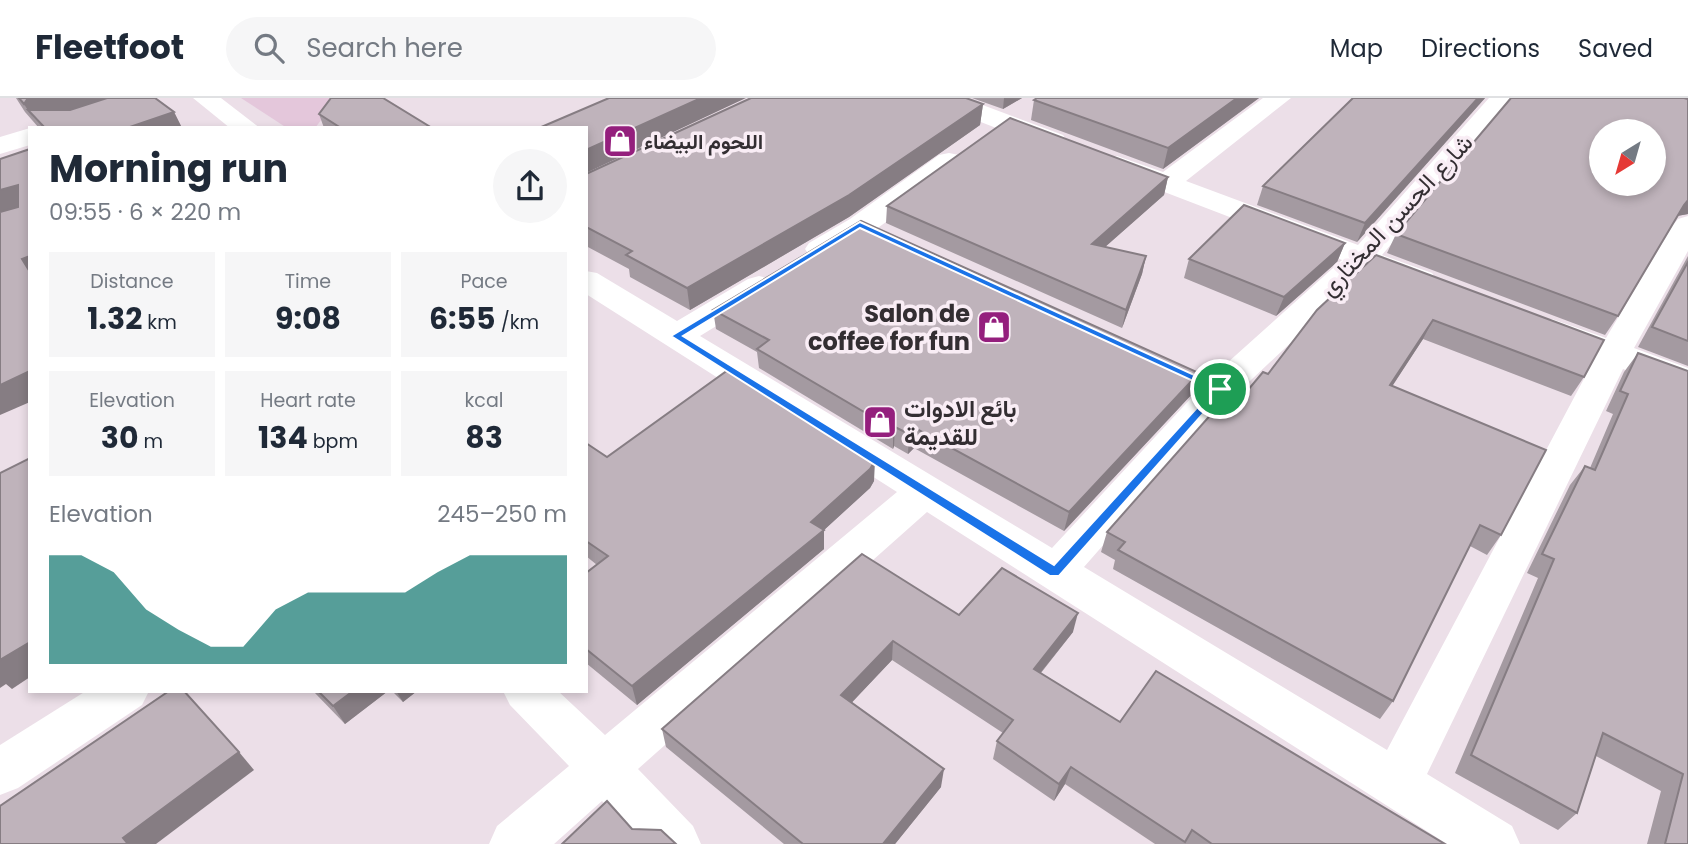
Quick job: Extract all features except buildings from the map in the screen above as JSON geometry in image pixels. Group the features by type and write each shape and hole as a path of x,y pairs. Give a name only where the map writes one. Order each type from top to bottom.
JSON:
{"street":[{"path":"205,98 244,126"},
{"path":"941,98 986,135 1086,153 1451,291"},
{"path":"1166,183 1279,98"},
{"name":"شارع الحسن المختاري","path":"1055,572 1208,384 1363,258 1502,98"},
{"path":"676,336 860,225 1034,104"},
{"path":"0,146 28,137"},
{"path":"860,225 897,242"},
{"path":"1396,784 1614,353 1688,225"},
{"path":"588,281 1494,844"},
{"path":"1526,320 1688,381"},
{"path":"515,844 926,490"},
{"path":"0,772 122,693"},
{"path":"528,693 603,766 675,844"}],"shaded area":[{"path":"241,98 338,98 317,126 284,126"}],"place":[{"name":"اللحوم البيضاء","path":"620,141"},
{"name":"Salon de coffee for fun","path":"994,327"},
{"name":"بائع الادوات للقديمة","path":"880,422"}],"route":[{"path":"860,225 1220,389 1055,572 676,336 860,225"}]}
